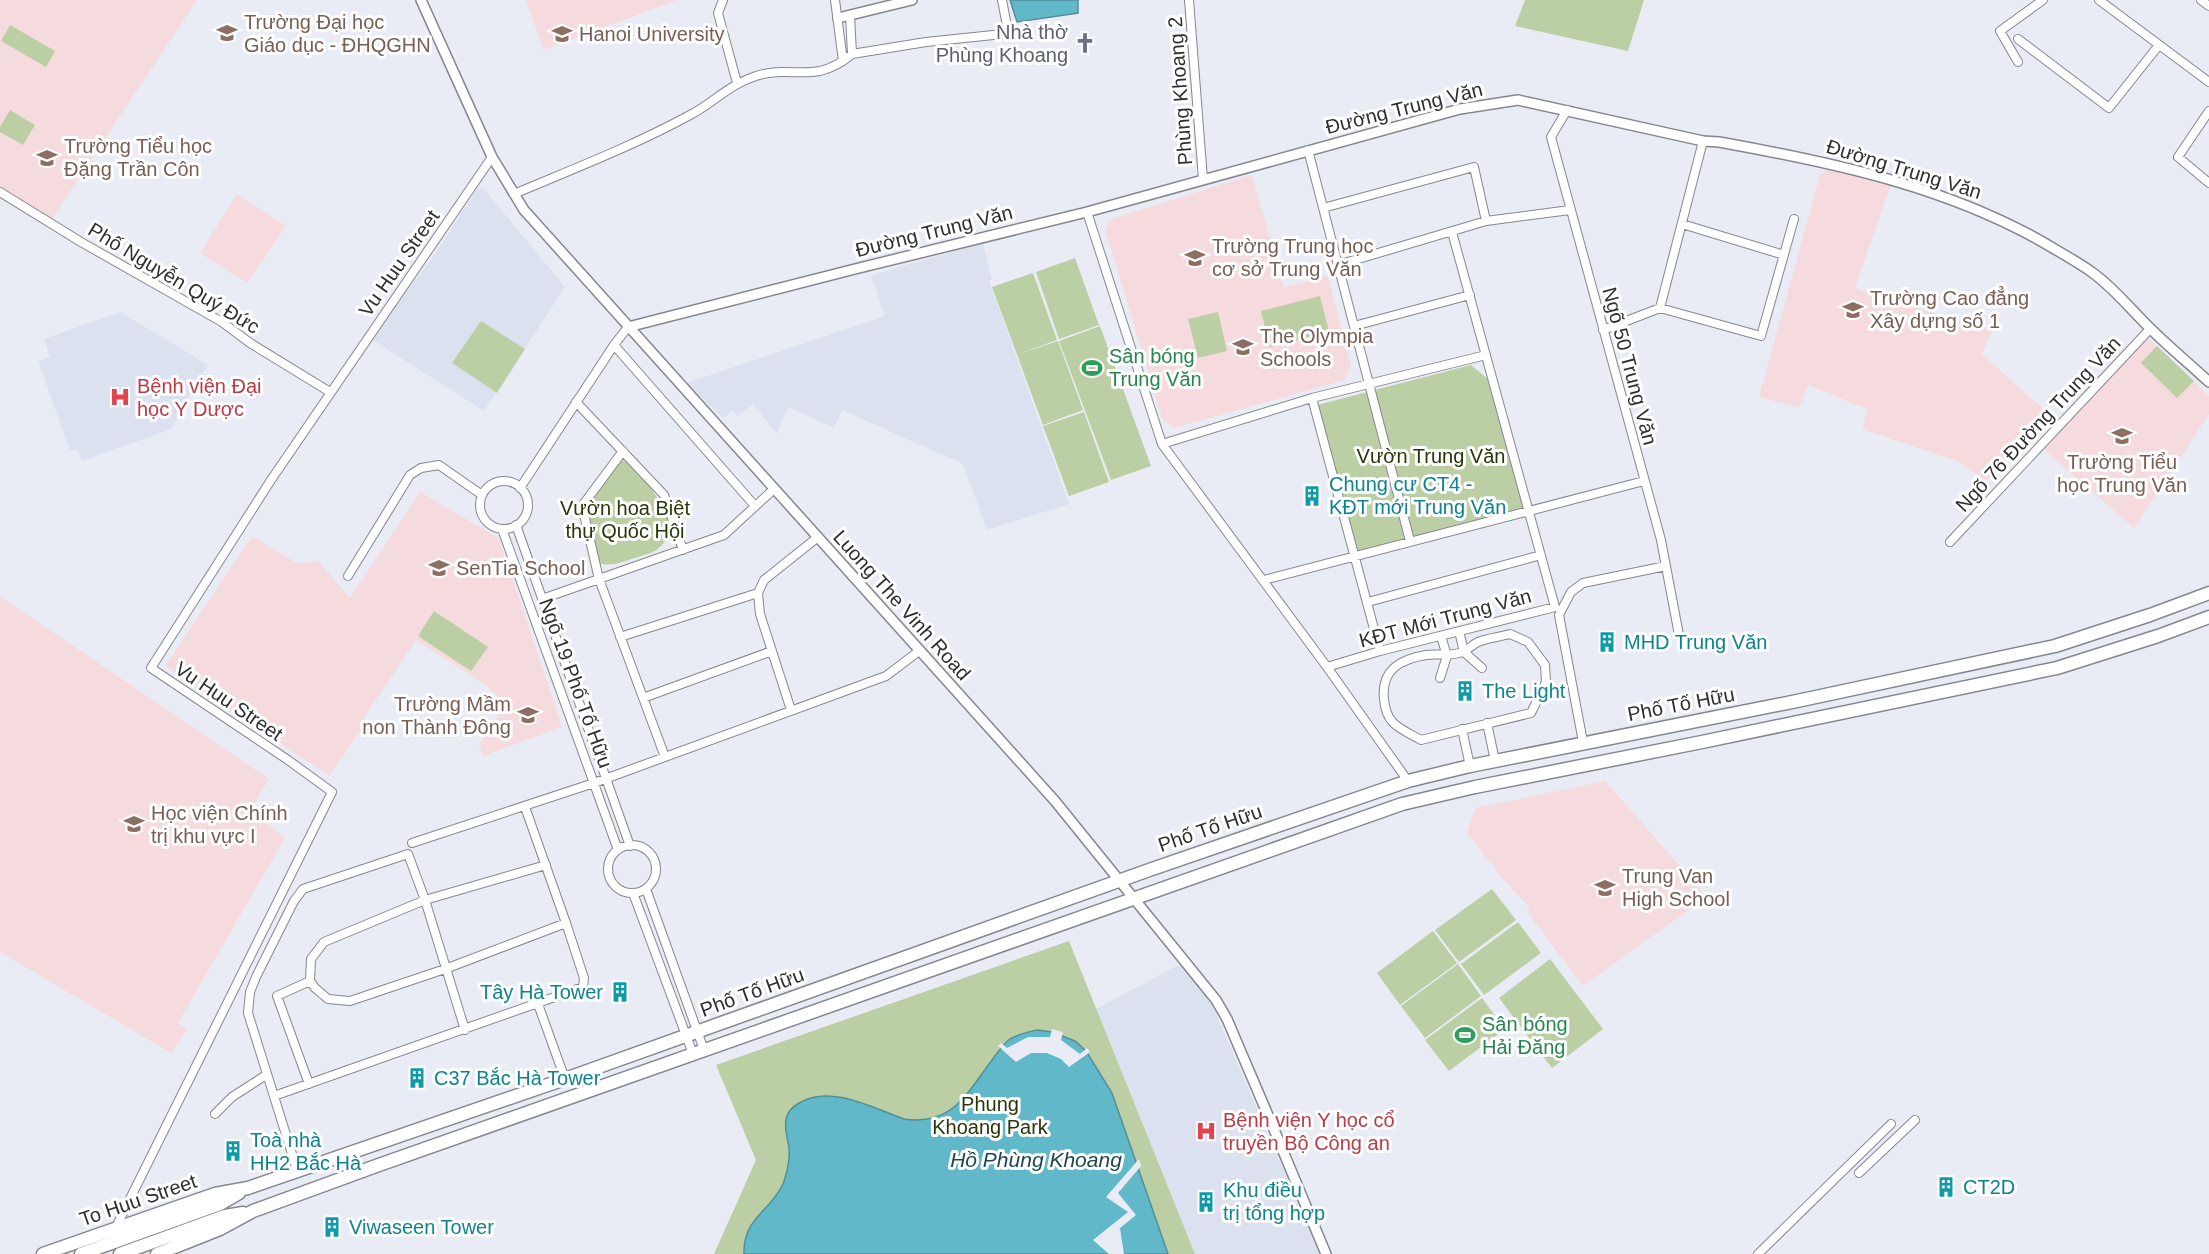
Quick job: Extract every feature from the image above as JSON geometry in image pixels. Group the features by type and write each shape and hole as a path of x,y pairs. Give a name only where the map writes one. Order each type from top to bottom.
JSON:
{"main road":[{"name":"Phố Tố Hữu","path":"248,1188 565,1079 1120,880 1408,781 1470,766 1797,701 2055,646 2209,593"},
{"path":"2150,615 2151,626 2158,636"},
{"name":"Phố Tố Hữu","path":"253,1211 1402,804 1455,791 2057,668 2209,617"},
{"path":"1982,662 1988,683"},
{"path":"1586,742 1591,763"},
{"name":"To Huu Street","path":"43,1254 215,1194 248,1188"},
{"path":"81,1254 220,1204 248,1188"},
{"path":"120,1254 225,1216 253,1211"},
{"path":"157,1254 220,1229 253,1211"}],"street":[{"name":"Luong The Vinh Road","path":"421,0 492,158 539,229 1055,801 1216,1000 1227,1019 1326,1254"},
{"path":"723,0 718,13 737,83"},
{"path":"835,0 843,61"},
{"path":"838,18 912,0"},
{"path":"514,194 621,148 692,114 737,83 759,75 784,70 820,71 843,61 852,54 926,42 1003,34 1008,31 1002,0"},
{"name":"Phùng Khoang 2","path":"1189,0 1203,179"},
{"path":"2018,62 2000,31 2043,0"},
{"path":"2099,0 2209,82"},
{"path":"2201,0 2209,6"},
{"path":"850,15 852,54"},
{"path":"2018,39 2109,108 2158,45"},
{"name":"Đường Trung Văn","path":"628,327 1087,212 1460,109 1518,100 1703,141 1821,161 1938,194 1991,215 2025,231 2093,273 2209,382"},
{"name":"Ngõ 50 Trung Văn","path":"1567,110 1551,137 1661,540 1679,635"},
{"path":"2209,111 2178,157 2209,183"},
{"path":"1660,308 1703,141"},
{"path":"1308,150 1410,541"},
{"name":"Vu Huu Street","path":"114,1230 332,792 151,668 271,480 492,158"},
{"path":"1323,208 1474,167 1486,221"},
{"name":"Phố Nguyễn Quý Đức","path":"0,192 81,242 222,322 250,344 330,392"},
{"path":"1338,265 1486,221 1570,210"},
{"path":"1087,212 1162,444 1408,781"},
{"path":"1603,330 1660,308 1761,336 1794,219"},
{"path":"1682,224 1784,255"},
{"name":"KĐT Mới Trung Văn","path":"1327,667 1380,651 1555,607 1452,232"},
{"path":"1354,326 1470,295"},
{"path":"520,488 628,327"},
{"name":"Ngõ 76 Đường Trung Văn","path":"1950,542 2150,329"},
{"path":"614,345 755,506"},
{"path":"1162,444 1312,398 1369,386 1486,355"},
{"path":"1312,398 1380,651"},
{"path":"576,402 664,495 683,550"},
{"path":"623,451 582,506 598,579 665,757"},
{"path":"348,576 410,475 421,468 439,465 482,495"},
{"path":"504,481 520,488 527,498 527,510 516,525 502,529 486,521 481,513 480,504 487,488 504,481"},
{"path":"1263,580 1644,481"},
{"path":"542,599 724,535 774,489"},
{"name":"Ngõ 19 Phố Tố Hữu","path":"516,525 630,846"},
{"name":"Ngõ 19 Phố Tố Hữu","path":"502,529 618,850"},
{"path":"791,710 760,614 758,593 764,580 818,537"},
{"name":"KĐT Mới Trung Văn","path":"1368,602 1541,555"},
{"path":"1586,742 1559,615 1564,602 1582,583 1666,566"},
{"path":"620,637 758,593"},
{"path":"1459,631 1464,652 1482,668"},
{"path":"1509,634 1528,642 1545,665 1546,682 1531,713 1421,740 1390,722 1384,709 1383,689 1389,671 1396,664 1427,655 1447,656 1464,652 1478,642 1509,634"},
{"path":"1440,678 1447,656 1441,636"},
{"path":"643,698 772,651"},
{"path":"412,843 594,783 886,676 919,651"},
{"path":"1487,723 1495,761"},
{"path":"1462,729 1470,766"},
{"path":"274,1095 583,987 584,978 525,807"},
{"path":"630,846 645,849 654,861 655,876 646,889 633,893 617,889 610,878 608,865 618,850 630,846"},
{"path":"297,1170 248,1013 250,992 294,901 303,889 408,854 425,900 465,1030"},
{"path":"546,865 425,900 324,942 311,958 310,981 328,999 350,1001 445,969 566,923"},
{"path":"646,889 698,1052"},
{"path":"633,893 698,1052"},
{"path":"309,1084 277,996 310,981"},
{"path":"538,1004 565,1079"},
{"path":"215,1114 232,1097 266,1075"},
{"path":"1859,1173 1915,1120"},
{"path":"1758,1254 1891,1124"}],"shaded area":[{"path":"0,0 197,0 52,219 0,187"},
{"name":"Hanoi University","path":"526,0 677,0 543,50"},
{"name":"Trường Cao đẳng Xây dựng số 1","path":"1831,167 1891,185 1855,288 1992,331 1982,354 2050,415 1986,481 1959,462 1862,429 1867,409 1808,385 1799,408 1759,397 1820,175"},
{"path":"1252,175 1284,287 1328,276 1351,365 1345,380 1174,428 1162,418 1105,229 1111,219"},
{"path":"483,188 565,287 484,411 373,340 374,331 431,260 477,189"},
{"path":"237,194 286,226 247,283 200,253"},
{"path":"983,243 992,280 989,281 1069,504 987,530 963,464 842,410 834,428 788,407 777,434 753,404 738,416 732,411 723,418 687,383 885,316 871,275"},
{"name":"Bệnh viện Đại học Y Dược","path":"120,312 208,365 171,429 82,461 77,449 70,451 38,361 50,357 44,339"},
{"name":"Trường Tiểu học Trung Văn","path":"2146,336 2209,396 2209,414 2134,528 2040,446"},
{"path":"420,492 499,538 562,727 483,756 479,745 506,703 481,682 416,640 359,725 362,728 329,776 165,666 252,536 297,563 318,561 350,598"},
{"name":"Học viện Chính trị khu vực I","path":"0,596 269,779 250,811 285,838 178,1023 187,1029 171,1053 0,952"},
{"name":"Trung Van High School","path":"1605,781 1707,897 1583,986 1528,913 1529,907 1502,878 1467,833 1475,808"},
{"name":"Bệnh viện Y học cổ truyền Bộ Công an","path":"1182,963 1213,1007 1320,1254 1195,1254 1096,1009"}],"green space":[{"path":"1525,0 1644,0 1628,51 1515,26"},
{"path":"10,25 55,51 46,67 1,41"},
{"path":"10,110 35,125 23,145 0,132 0,127"},
{"name":"Sân bóng Trung Văn","path":"1075,258 1099,325 1059,339 1036,272"},
{"path":"1033,273 1057,340 1018,354 1058,341 1083,410 1043,425 992,287"},
{"path":"1320,296 1329,332 1270,347 1261,311"},
{"path":"1218,312 1227,351 1198,358 1188,319"},
{"path":"481,321 525,349 497,393 452,363"},
{"path":"1100,326 1151,466 1111,480 1059,341"},
{"path":"2157,346 2194,381 2177,398 2141,363"},
{"name":"Vườn Trung Văn","path":"1471,365 1496,386 1528,510 1355,556 1317,405"},
{"name":"Sân bóng Trung Văn","path":"1084,412 1109,482 1069,496 1043,426"},
{"name":"Vườn hoa Biệt thự Quốc Hội","path":"622,460 637,471 652,489 667,518 669,532 662,545 652,552 615,564 600,564 595,562 582,506 603,485 616,464"},
{"path":"434,611 488,647 471,671 418,636"},
{"name":"Sân bóng Hải Đăng","path":"1492,889 1516,920 1459,962 1435,930"},
{"name":"Sân bóng Hải Đăng","path":"1518,922 1541,953 1484,995 1461,964"},
{"name":"Sân bóng Hải Đăng","path":"1433,931 1457,963 1400,1005 1377,973"},
{"name":"Phung Khoang Park","path":"1069,941 1195,1254 714,1254 756,1160 716,1065"},
{"path":"1550,959 1603,1029 1552,1068 1499,998"},
{"name":"Sân bóng Hải Đăng","path":"1458,964 1481,996 1425,1038 1401,1006"},
{"name":"Sân bóng Hải Đăng","path":"1482,998 1505,1029 1449,1071 1425,1040"}],"water":[{"path":"1010,0 1078,0 1078,13 1017,22"},
{"name":"Hồ Phùng Khoang","path":"1037,1030 1052,1032 1075,1041 1086,1051 1112,1093 1168,1254 744,1254 745,1242 752,1223 778,1194 783,1184 789,1152 786,1130 787,1115 794,1106 811,1098 838,1097 865,1104 904,1119 921,1120 935,1117 947,1112 966,1095 1007,1041 1020,1034"}],"pier":[{"path":"1052,1029 1063,1032 1061,1040 1080,1054 1087,1048 1090,1052 1069,1067 1061,1059 1047,1053 1031,1053 1016,1062 998,1046 1001,1043 1007,1048 1028,1037 1050,1037"},
{"path":"1139,1159 1141,1166 1118,1193 1136,1215 1120,1228 1124,1254 1109,1254 1093,1240 1128,1212 1106,1197"}],"place":[{"name":"Trường Đại học Giáo dục - ĐHQGHN","path":"227,33"},
{"name":"Hanoi University","path":"562,34"},
{"name":"Nhà thờ Phùng Khoang","path":"1085,43"},
{"name":"Trường Tiểu học Đặng Trần Côn","path":"47,158"},
{"name":"Trường Trung học cơ sở Trung Văn","path":"1195,258"},
{"name":"Trường Cao đẳng Xây dựng số 1","path":"1853,310"},
{"name":"The Olympia Schools","path":"1243,347"},
{"name":"Sân bóng Trung Văn","path":"1092,368"},
{"name":"Bệnh viện Đại học Y Dược","path":"120,397"},
{"name":"Trường Tiểu học Trung Văn","path":"2122,436"},
{"name":"Chung cư CT4 - KĐT mới Trung Văn","path":"1312,496"},
{"name":"SenTia School","path":"439,568"},
{"name":"MHD Trung Văn","path":"1607,642"},
{"name":"The Light","path":"1465,691"},
{"name":"Trường Mầm non Thành Đông","path":"528,715"},
{"name":"Học viện Chính trị khu vực I","path":"134,824"},
{"name":"Trung Van High School","path":"1605,888"},
{"name":"Tây Hà Tower","path":"620,992"},
{"name":"Sân bóng Hải Đăng","path":"1465,1035"},
{"name":"C37 Bắc Hà Tower","path":"417,1078"},
{"name":"Bệnh viện Y học cổ truyền Bộ Công an","path":"1206,1131"},
{"name":"Toà nhà HH2 Bắc Hà","path":"233,1151"},
{"name":"CT2D","path":"1946,1187"},
{"name":"Khu điều trị tổng hợp","path":"1206,1202"},
{"name":"Viwaseen Tower","path":"332,1227"}]}
